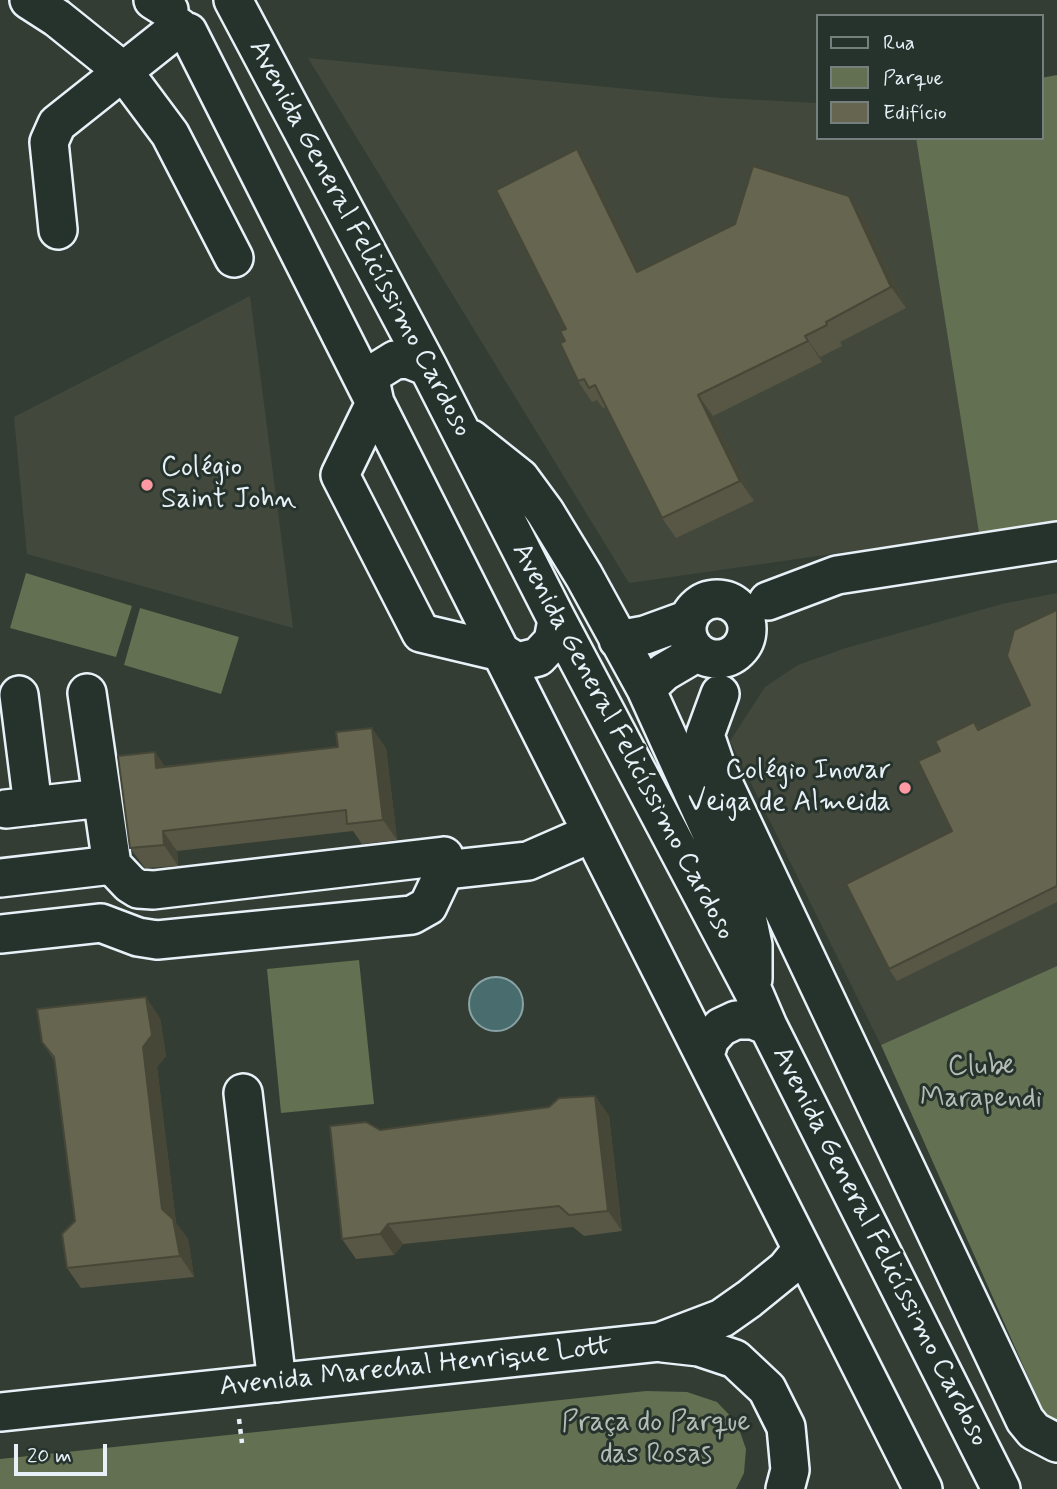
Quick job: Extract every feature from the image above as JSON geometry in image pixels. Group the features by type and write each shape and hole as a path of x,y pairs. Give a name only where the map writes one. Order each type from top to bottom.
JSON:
{"street":[{"path":"29,0 57,18 123,71 170,134 233,258"},
{"path":"58,230 49,142 57,124 123,71 172,14 198,33 218,27 225,19 231,0"},
{"name":"Avenida General Felicíssimo Cardoso","path":"231,0 428,367 557,620 753,991 768,1026 1001,1489"},
{"name":"Avenida General Felicíssimo Cardoso","path":"172,14 375,403 923,1489"},
{"path":"428,367 408,359 395,360 374,373 371,384 375,403 341,475 421,633 501,652 517,662 538,657 553,642 557,620"},
{"path":"461,431 520,478 545,512 584,576 646,689 745,907 753,944 753,991"},
{"path":"646,689 664,671 717,641 768,601 837,575 1057,541"},
{"path":"768,601 709,600 700,604 717,641 720,694 705,735 717,770 1025,1420 1051,1436"},
{"path":"618,640 645,635 717,641"},
{"path":"0,934 101,923 138,937 157,940 412,915 428,906 445,870 444,856 153,890 138,889 112,865 87,693"},
{"path":"19,695 20,807 102,798"},
{"path":"445,870 528,861 592,833"},
{"path":"0,878 112,865"},
{"path":"705,1055 710,1039 721,1027 736,1020 753,1020 768,1026"},
{"path":"243,1093 278,1383"},
{"name":"Avenida Marechal Henrique Lott","path":"0,1412 659,1342 722,1318 786,1269 803,1249"},
{"path":"659,1342 699,1347 735,1359 767,1389 786,1427 790,1470 785,1489"}],"shaded area":[{"path":"308,58 721,98 816,103 816,140 916,140 979,533 629,583"},
{"name":"Colégio Saint John","path":"250,296 293,628 27,554 14,417"},
{"name":"Colégio Inovar Veiga de Almeida","path":"1057,593 1057,966 881,1045 730,741 765,687 798,665 846,648 1002,604"}],"green space":[{"path":"1057,75 1057,522 979,533 916,140 1043,140 1043,78"},
{"path":"26,573 132,606 116,657 10,628"},
{"path":"140,608 239,637 221,694 124,665"},
{"path":"359,960 374,1104 281,1113 267,969"},
{"name":"Clube Marapendi","path":"1057,966 1057,1442 881,1045"},
{"name":"Praça do Parque das Rosas","path":"646,1391 687,1392 717,1402 737,1423 746,1449 744,1473 736,1489 0,1489 0,1459"}],"water":[{"path":"496,977 515,985 523,1004 515,1023 496,1031 477,1023 469,1004 477,985"}],"building":[{"path":"577,149 637,272 735,224 753,166 849,196 891,287 826,322 827,325 805,336 808,341 698,395 740,481 662,518 595,385 589,388 584,379 578,381 560,343 565,341 560,331 566,329 496,190"},
{"path":"1057,610 1057,886 889,969 846,884 952,831 918,761 940,751 935,741 974,722 978,730 1030,705 1007,656 1014,630"},
{"path":"372,728 383,820 347,824 346,810 163,831 164,845 130,848 118,756 155,752 156,768 338,747 336,732"},
{"path":"146,997 152,1035 143,1047 162,1209 173,1219 180,1256 67,1268 62,1234 75,1221 54,1057 42,1042 37,1009"},
{"path":"595,1096 608,1211 569,1215 559,1206 388,1224 380,1234 342,1239 330,1126 366,1122 380,1130 549,1107 559,1098"}],"place":[{"name":"Colégio Saint John","path":"147,485"},
{"name":"Colégio Inovar Veiga de Almeida","path":"905,788"}]}
